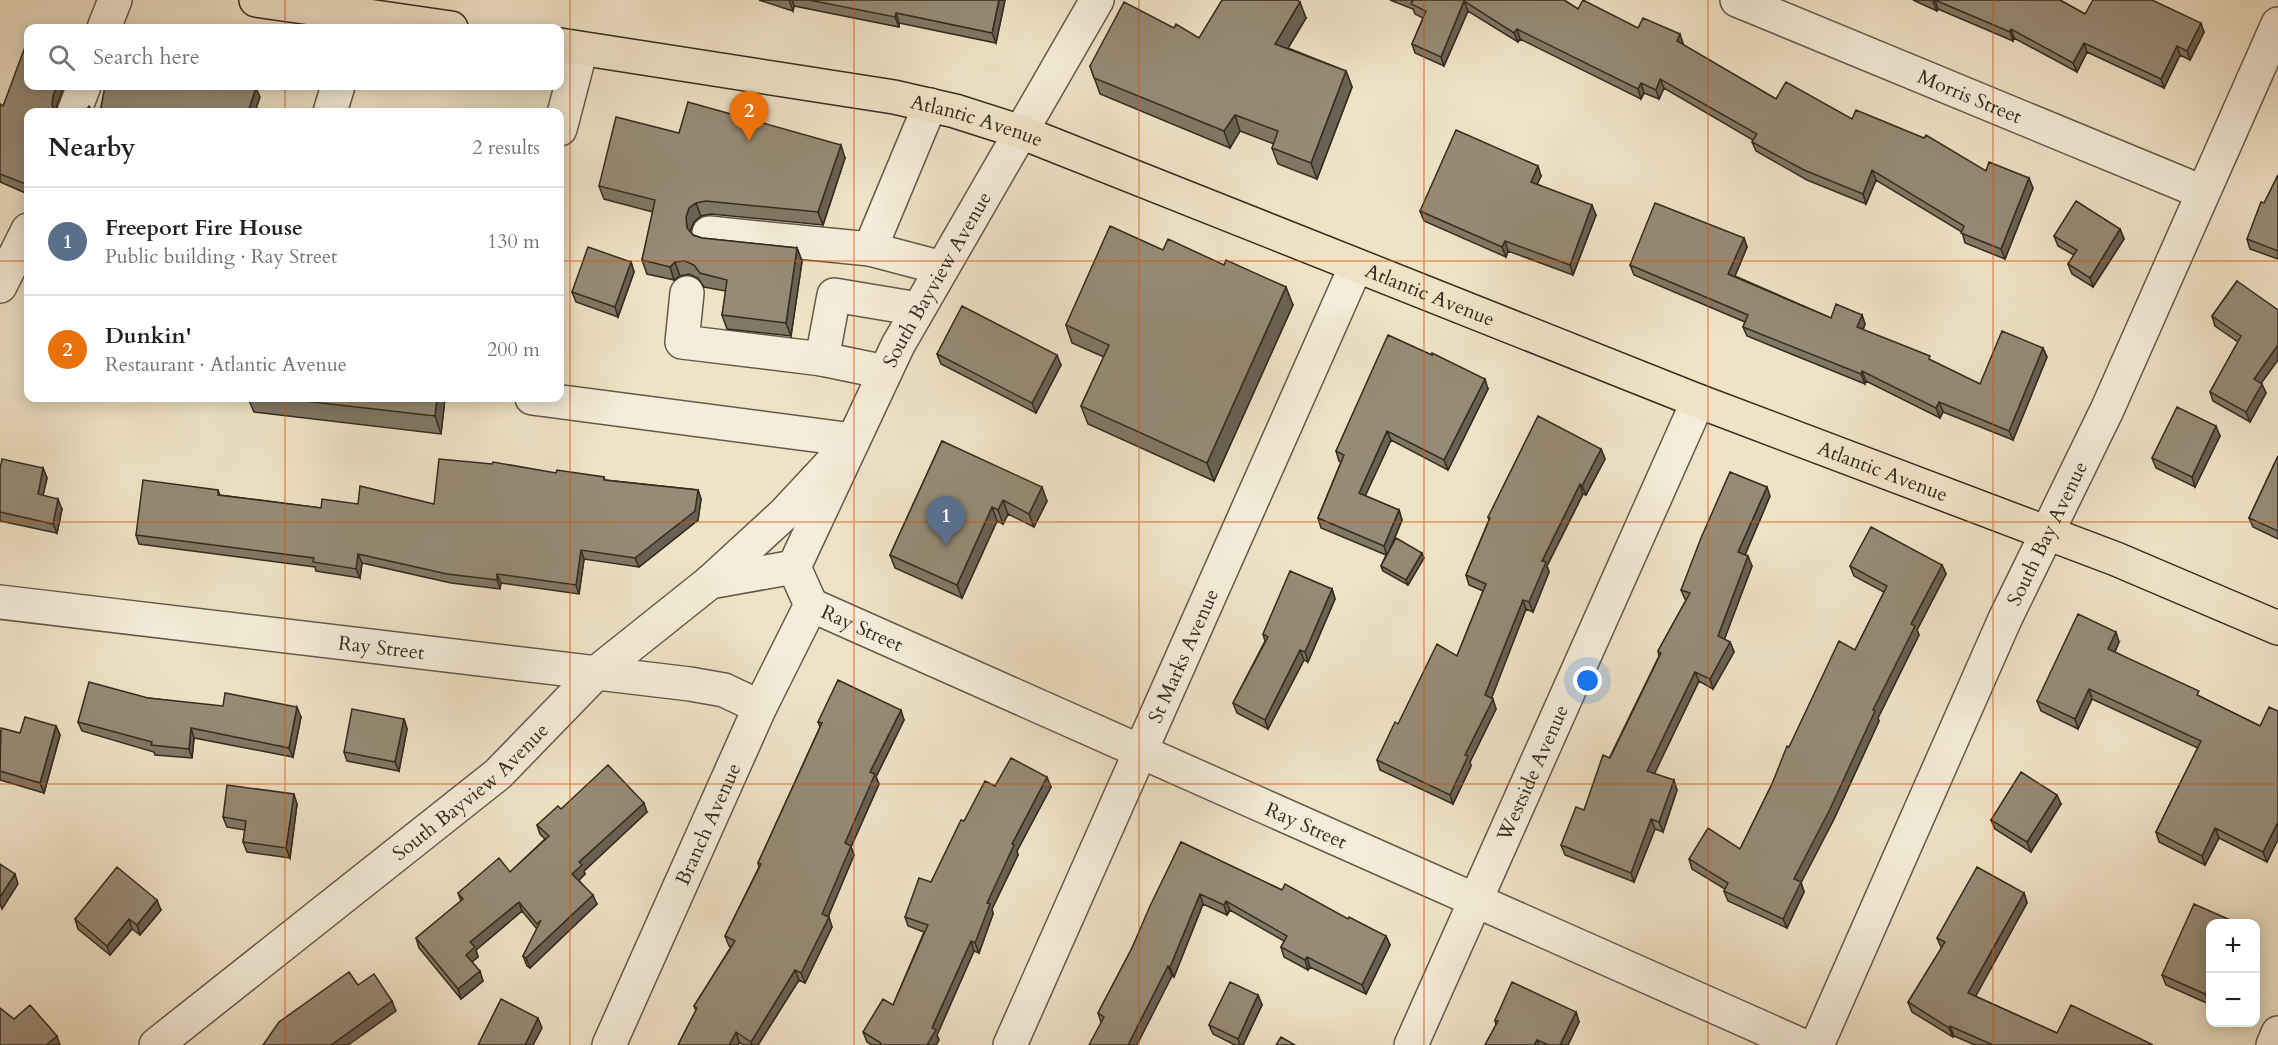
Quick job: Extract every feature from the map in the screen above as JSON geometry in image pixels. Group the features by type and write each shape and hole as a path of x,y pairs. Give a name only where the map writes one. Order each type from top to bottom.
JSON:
{"main road":[{"path":"256,0 355,21 396,24"},
{"name":"Atlantic Avenue","path":"570,47 894,97 955,111 1021,132 1698,401 2116,559 2278,628"}],"street":[{"path":"106,24 115,0"},
{"name":"South Bayview Avenue","path":"156,1045 498,774 596,673 710,582 794,567 885,372 918,309 1097,0"},
{"name":"Morris Street","path":"1737,0 2202,192"},
{"name":"South Bay Avenue","path":"1817,1045 2005,619 2107,410 2278,24"},
{"path":"563,108 570,47"},
{"path":"76,108 82,90"},
{"path":"331,108 337,90"},
{"path":"870,249 930,105"},
{"path":"708,233 870,249 942,268"},
{"path":"0,286 24,238"},
{"name":"St Marks Avenue","path":"1010,1045 1356,266"},
{"path":"687,293 682,342 822,359 885,372"},
{"path":"822,359 834,295 918,309"},
{"name":"Westside Avenue","path":"1411,1045 1698,401"},
{"path":"563,402 854,440"},
{"path":"710,582 784,514 854,440"},
{"path":"794,567 811,605"},
{"name":"Ray Street","path":"0,602 690,684 724,690 760,707"},
{"name":"Ray Street","path":"811,605 1801,1045"},
{"name":"Branch Avenue","path":"609,1045 760,707 811,605"},
{"path":"2272,1045 2278,1033"}],"building":[{"path":"809,0 999,0 992,33 896,13 895,17"},
{"path":"1222,0 1297,0 1300,2 1275,44 1346,71 1311,163 1272,148 1278,131 1235,115 1224,131 1094,78 1090,66 1124,2 1174,28 1176,24 1199,38"},
{"path":"1410,0 1564,0 1578,9 1583,0 1638,28 1643,18 1680,34 1677,41 1776,99 1786,82 1852,119 1856,110 1924,138 1926,135 1986,171 1989,162 2029,178 2001,249 1961,233 1964,226 1872,170 1863,194 1804,170 1752,142 1757,134 1660,79 1656,90 1641,83 1638,89 1517,29 1514,33 1464,1 1441,57 1412,44 1426,11 1411,4 1413,1"},
{"path":"1935,0 2060,0 2085,14 2093,0 2152,0 2201,23 2187,51 2177,46 2161,79 2084,43 2073,63 2011,29 2010,32"},
{"path":"24,50 24,90 55,90 53,108 24,108 24,183 0,174 0,104 3,106"},
{"path":"104,90 255,90 249,108 101,108"},
{"path":"688,102 841,145 818,212 706,201 696,203 689,208 686,217 687,228 693,235 702,238 797,248 786,323 722,315 727,280 700,273 694,265 685,261 675,262 670,267 642,260 655,200 599,186 616,117 679,133"},
{"path":"1456,130 1538,166 1531,182 1592,205 1570,265 1505,241 1502,247 1420,211"},
{"path":"2278,175 2278,251 2247,239 2261,202 2264,203"},
{"path":"2076,201 2120,229 2090,278 2068,264 2077,250 2054,236"},
{"path":"1655,203 1744,238 1728,274 1831,318 1836,304 1862,315 1857,327 1930,356 1929,359 1980,384 2002,331 2043,348 2009,431 1939,402 1936,408 1862,371 1861,374 1743,327 1748,315 1630,265"},
{"path":"1110,226 1163,250 1168,239 1224,265 1226,260 1286,287 1207,463 1081,406 1109,345 1066,325"},
{"path":"588,247 631,262 615,307 572,292"},
{"path":"2237,281 2278,310 2278,345 2254,379 2262,384 2246,412 2210,392 2241,336 2212,316"},
{"path":"962,306 1057,355 1032,403 937,354"},
{"path":"1388,335 1485,379 1444,460 1387,431 1359,493 1399,510 1384,546 1318,518 1344,455 1336,451"},
{"path":"313,402 437,402 435,416"},
{"path":"2177,407 2216,426 2192,477 2152,458"},
{"path":"1538,416 1601,449 1582,486 1580,484 1542,561 1546,562 1529,602 1523,600 1485,695 1493,699 1465,755 1468,756 1450,795 1377,760 1395,722 1398,724 1437,644 1457,656 1486,584 1466,575 1490,518 1488,517"},
{"path":"942,441 1042,487 1029,514 1003,500 998,510 992,507 957,585 890,555"},
{"path":"2278,456 2278,531 2249,518"},
{"path":"2,459 43,468 38,494 58,499 53,524 0,512"},
{"path":"439,459 492,464 493,462 556,473 557,470 604,477 604,480 698,490 695,511 635,558 581,550 576,585 497,574 497,580 447,574 358,554 356,569 313,562 314,558 136,535 143,480 218,490 218,495 321,508 322,499 358,504 360,486 434,504"},
{"path":"1730,472 1767,487 1738,552 1748,556 1718,636 1730,642 1710,679 1695,672 1647,771 1674,780 1659,822 1651,819 1631,873 1561,845 1576,807 1584,810 1603,755 1610,758 1661,653 1658,651 1690,593 1681,590"},
{"path":"1871,527 1942,565 1911,624 1915,626 1873,710 1875,711 1830,809 1794,879 1801,882 1783,919 1724,891 1728,883 1689,859 1708,828 1740,849 1772,784 1787,746 1789,747 1839,641 1855,650 1887,586 1850,566"},
{"path":"1396,538 1422,553 1406,580 1381,566"},
{"path":"1290,571 1332,589 1305,652 1300,650 1265,720 1233,703 1268,637 1263,634"},
{"path":"2078,614 2116,632 2108,649 2199,691 2197,695 2260,726 2269,707 2278,711 2278,822 2263,852 2215,828 2202,856 2156,832 2201,741 2089,689 2075,719 2037,701"},
{"path":"838,680 901,710 870,772 875,774 845,843 851,846 822,914 829,917 801,973 795,970 751,1042 736,1032 729,1045 678,1045 697,1008 694,1006 735,941 725,936 761,864 758,863 822,723 818,722"},
{"path":"89,682 148,698 223,706 225,693 297,707 289,748 191,728 189,749 151,745 152,742 78,722"},
{"path":"352,709 404,719 395,762 344,752"},
{"path":"25,717 56,726 40,783 0,771 1,728 20,733"},
{"path":"1011,758 1047,777 1012,844 1014,845 987,903 990,904 975,943 971,941 932,1028 936,1030 927,1045 880,1045 881,1043 863,1032 883,999 893,1005 928,925 905,917 919,878 931,882 961,820 964,821 985,781 995,786"},
{"path":"608,765 644,803 579,862 582,865 572,874 593,895 526,958 523,956 541,920 537,924 519,902 470,942 475,947 466,955 480,971 458,989 416,938 463,899 458,893 499,858 510,872 549,836 537,825 558,806 561,809"},
{"path":"2021,772 2057,795 2027,842 1991,820"},
{"path":"227,785 294,794 286,848 243,842 246,821 223,817"},
{"path":"1181,842 1282,890 1285,884 1348,919 1349,917 1386,936 1362,985 1307,957 1305,960 1281,947 1287,936 1226,901 1224,905 1200,894 1170,967 1168,966 1128,1045 1089,1045 1104,1017 1098,1013 1132,948"},
{"path":"0,864 15,874 0,897"},
{"path":"117,867 157,900 137,925 129,919 107,946 75,919"},
{"path":"1977,867 2024,893 1968,993 2057,1033 2071,1005 2153,1045 1993,1045 1950,1026 1949,1028 1908,1002 1945,942 1937,938"},
{"path":"2194,904 2228,919 2206,919 2205,994 2162,975"},
{"path":"349,972 358,985 374,974 392,1001 331,1045 263,1045 279,1022"},
{"path":"1230,982 1258,995 1238,1039 1209,1025"},
{"path":"1512,982 1576,1012 1560,1045 1549,1045 1537,1040 1534,1045 1485,1045 1498,1021 1495,1020"},
{"path":"501,999 538,1018 525,1045 478,1045"},
{"path":"30,1005 57,1036 46,1045 0,1045 0,1008 14,1019"},
{"path":"1281,1037 1295,1045 1276,1045"}],"place":[{"name":"Dunkin'","path":"749,141"},
{"name":"Freeport Fire House","path":"946,546"}]}
